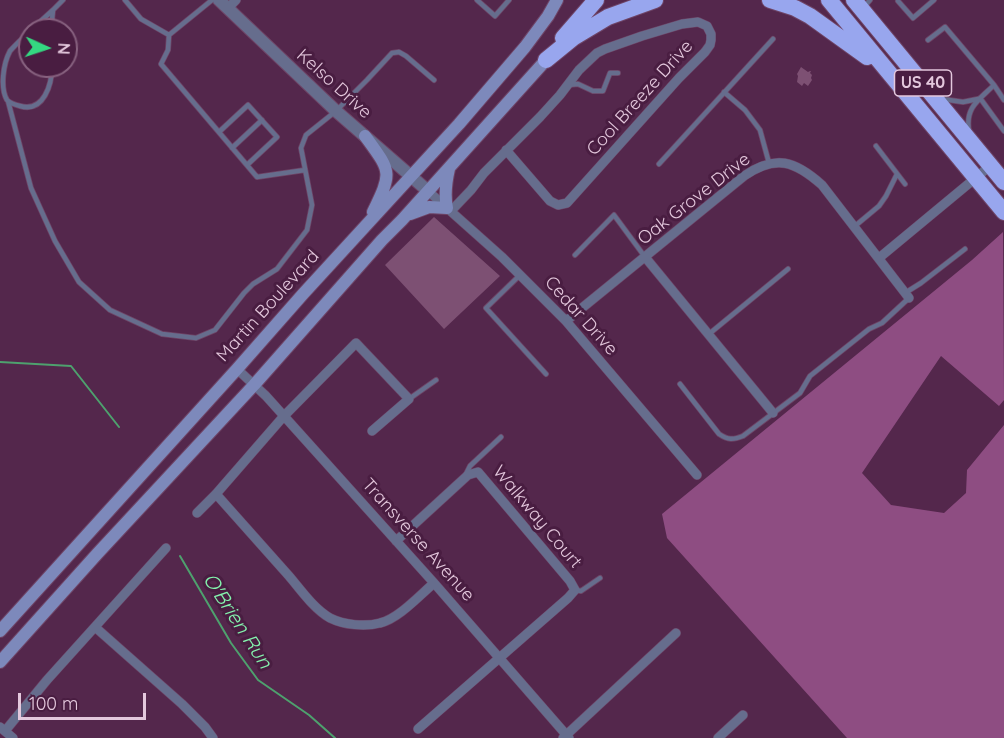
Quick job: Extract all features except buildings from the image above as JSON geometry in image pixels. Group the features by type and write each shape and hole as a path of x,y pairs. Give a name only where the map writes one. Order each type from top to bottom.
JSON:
{"highway":[{"path":"546,60 596,0"},
{"path":"546,60 573,38 608,17 655,0"},
{"path":"770,0 810,15 888,71"},
{"name":"US 40","path":"829,0 1004,212"},
{"name":"US 40","path":"862,3 934,97 999,173"}],"main road":[{"name":"Martin Boulevard","path":"0,631 459,124 525,47 557,0"},
{"path":"0,662 254,385 546,60"},
{"path":"365,136 383,161 387,175 383,191 367,224"},
{"path":"402,220 415,211 429,207 449,209 445,198 449,168"}],"street":[{"name":"Kelso Drive","path":"227,3 336,111 428,190"},
{"name":"Cool Breeze Drive","path":"449,209 471,190 484,173 506,150 540,117 597,53 642,36 691,22 707,26 711,34 710,45 705,52 567,203 558,205 550,201 506,150"},
{"name":"Oak Grove Drive","path":"566,321 744,176 762,164 769,163 789,164 797,167 810,174 822,185 907,295"},
{"path":"879,258 975,178 999,173"},
{"name":"Cedar Drive","path":"428,190 502,256 566,321 697,475"},
{"path":"645,257 773,413"},
{"path":"197,513 283,417 356,343 409,399 372,431"},
{"name":"Transverse Avenue","path":"237,369 266,396 434,583 501,658 566,737"},
{"name":"Walkway Court","path":"396,541 462,480 478,472 570,581 575,590 501,658 418,729"},
{"path":"216,494 320,611 331,618 359,625 378,624 395,616 434,583"},
{"path":"13,738 3,729 166,548"},
{"path":"95,627 182,704 213,738"},
{"path":"566,737 676,633"},
{"path":"718,738 743,715"}],"lane":[{"path":"45,18 63,0"},
{"path":"125,0 141,19 169,35"},
{"path":"212,0 169,35 168,50 161,64 257,177 305,170"},
{"path":"477,0 495,16 509,0"},
{"path":"898,0 913,18 934,0"},
{"path":"52,18 53,10"},
{"path":"928,40 945,27 1004,100"},
{"path":"659,164 773,39"},
{"path":"18,42 5,62 1,84 8,101 31,188 56,241 79,282 110,310 162,334 196,338 215,330 244,293 253,284 277,269 308,230 312,205 301,148 306,135 336,111 392,53 399,52 406,56 434,80"},
{"path":"568,85 578,84 593,91 603,91 610,73 618,74"},
{"path":"8,101 17,106 35,106 50,87 52,78"},
{"path":"971,141 967,121 971,107 994,85"},
{"path":"724,92 745,110 760,130 769,163"},
{"path":"934,97 963,102 980,98"},
{"path":"980,98 1004,131"},
{"path":"219,132 248,105 277,137 247,165"},
{"path":"232,148 262,120"},
{"path":"876,146 904,184"},
{"path":"855,226 879,206 897,174"},
{"path":"575,255 614,215 645,257"},
{"path":"680,384 720,434 726,439 735,440 800,393 810,376 869,329 882,324 907,295 965,249"},
{"path":"708,334 788,269"},
{"path":"520,275 486,308 546,374"},
{"path":"409,399 436,380"},
{"path":"462,480 471,466 501,437"},
{"path":"575,590 581,591 600,578"}],"shaded area":[{"path":"801,67 808,72 811,71 812,80 808,86 804,83 802,86 797,82 797,74"},
{"path":"434,217 500,276 444,329 385,265"},
{"path":"1003,232 1004,400 999,406 941,356 862,473 891,505 944,513 966,493 967,470 1004,425 1004,738 847,738 667,538 662,514 972,260"}],"waterway":[{"name":"O'Brien Run","path":"0,362 71,366 119,427"},
{"name":"O'Brien Run","path":"180,556 231,643 258,680 309,715 335,738"}]}
